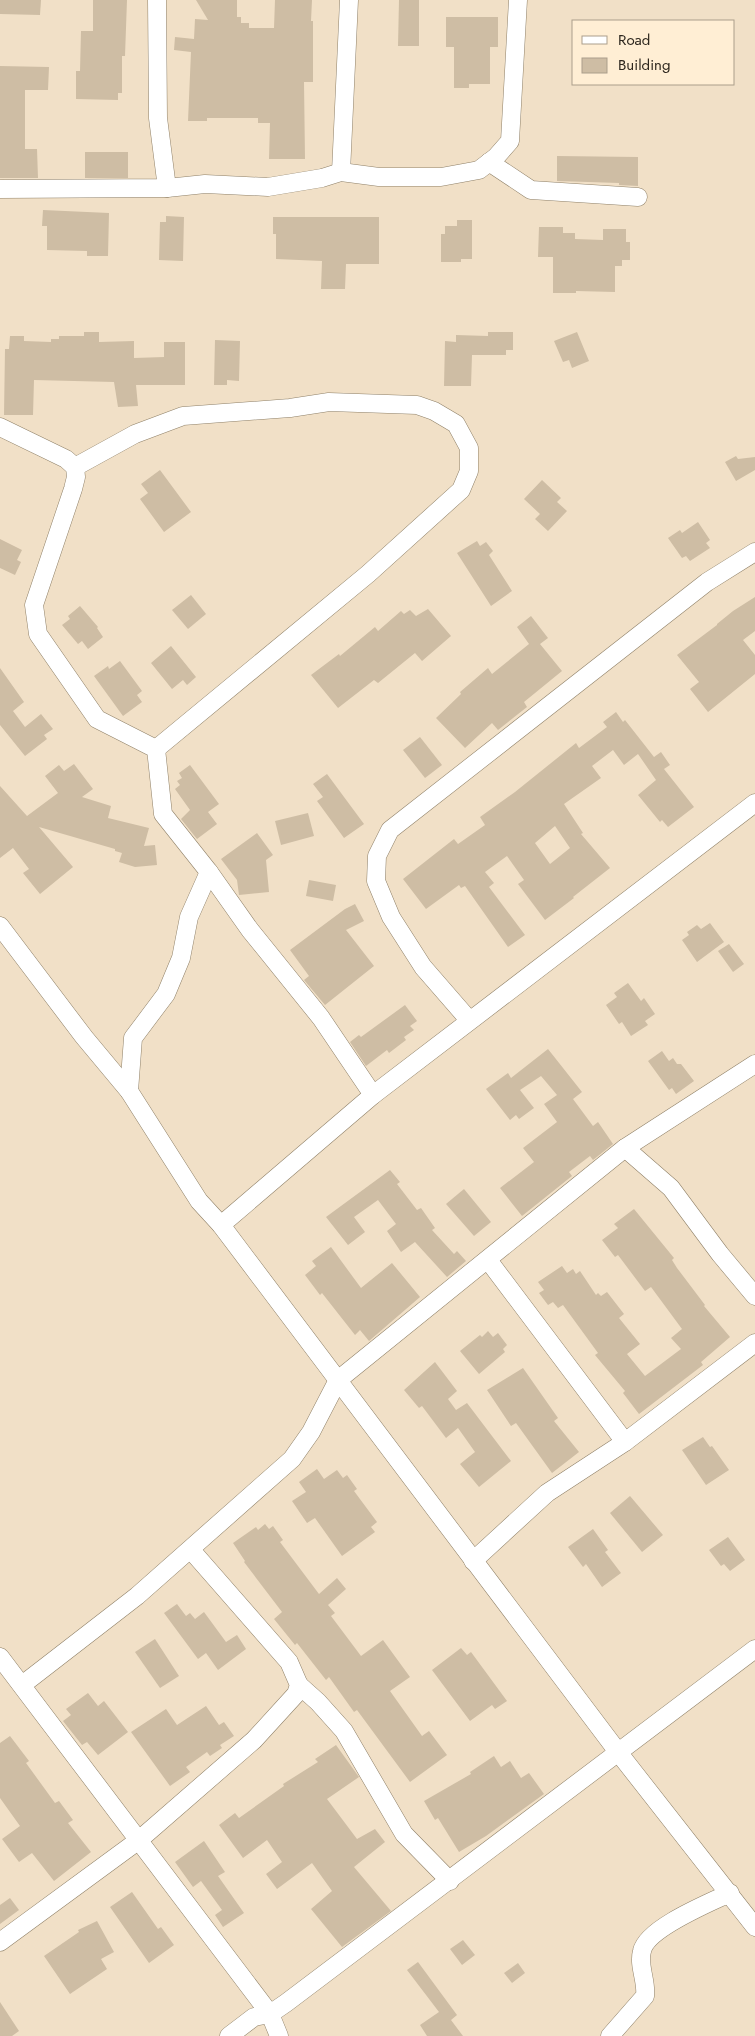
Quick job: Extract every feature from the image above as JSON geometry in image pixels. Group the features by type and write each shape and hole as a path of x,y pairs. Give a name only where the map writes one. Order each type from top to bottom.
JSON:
{"street":[{"path":"157,0 158,118 167,188"},
{"path":"341,172 349,0"},
{"path":"0,189 167,188 205,184 268,187 322,178 341,172 379,177 441,177 479,170 510,141 518,0"},
{"path":"489,162 531,190 638,197"},
{"path":"75,467 135,434 183,416 290,408 329,402 417,405 434,411 456,424 469,448 469,472 461,490 368,574 156,749"},
{"path":"0,427 66,458 75,467 76,477 73,489 34,605 38,634 97,719 156,749"},
{"path":"469,1020 423,967 391,918 379,890 376,881 377,856 390,830 708,582 755,552"},
{"path":"156,749 163,814 209,872 250,930 321,1018 373,1094"},
{"path":"221,1225 373,1094 755,803"},
{"path":"129,1091 133,1038 166,994 181,958 189,917 209,872"},
{"path":"0,926 84,1037 129,1091 200,1201 221,1225 618,1752 755,1927"},
{"path":"22,1686 137,1596 292,1459 312,1432 338,1380 626,1148 755,1064"},
{"path":"626,1148 671,1188 720,1254 755,1296"},
{"path":"488,1260 625,1442"},
{"path":"473,1561 547,1493 625,1442 755,1343"},
{"path":"191,1550 289,1662 299,1685 318,1702 344,1731 404,1834 450,1881"},
{"path":"228,2036 254,2017 270,2014 286,2003 755,1649"},
{"path":"0,1657 270,2014 279,2036"},
{"path":"0,1942 139,1840 254,1740 296,1694 299,1685"},
{"path":"610,2036 645,1996 641,1958 642,1949 647,1941 664,1926 730,1893"}],"building":[{"path":"0,0 41,0 40,15 0,14"},
{"path":"93,0 127,0 125,56 122,56 122,93 118,93 118,100 76,99 76,71 80,71 81,31 93,31"},
{"path":"196,0 237,0 237,17 241,17 241,23 249,23 249,28 274,28 275,0 312,0 313,82 304,82 305,159 269,159 270,123 258,123 258,118 207,118 207,121 188,121 191,52 174,50 175,37 194,39 195,19 208,20"},
{"path":"399,0 419,0 419,46 398,46"},
{"path":"446,17 498,17 498,47 490,47 490,84 469,84 469,88 454,88 454,47 446,47"},
{"path":"0,66 49,67 48,90 25,90 25,149 37,149 38,178 0,178"},
{"path":"85,152 128,152 128,178 85,178"},
{"path":"557,156 638,157 638,186 619,185 619,183 557,181"},
{"path":"43,210 109,213 108,256 87,256 87,251 47,250 47,226 42,226"},
{"path":"166,216 184,217 183,261 159,260 160,222 166,222"},
{"path":"273,217 379,217 379,264 346,264 345,289 321,289 322,261 276,259 276,234 273,234"},
{"path":"457,220 472,220 472,259 461,259 461,262 441,262 441,234 445,234 445,226 457,226"},
{"path":"539,227 563,227 563,233 575,233 575,239 603,240 603,229 626,229 626,242 630,242 630,260 622,260 622,266 615,266 615,292 576,291 576,293 553,293 553,257 538,257"},
{"path":"84,332 99,332 99,342 134,341 134,358 164,357 164,342 185,342 185,385 136,385 138,406 118,407 114,382 34,380 33,415 4,415 5,349 9,349 10,336 24,336 24,341 51,342 51,339 59,339 59,336 84,336"},
{"path":"488,332 513,332 513,350 506,350 506,355 472,355 471,386 444,386 445,341 456,342 456,335 488,336"},
{"path":"577,332 589,361 572,368 569,360 563,362 554,341"},
{"path":"215,340 240,341 239,381 227,380 227,385 214,385"},
{"path":"736,456 738,459 755,457 755,470 736,481 725,462"},
{"path":"160,470 191,512 164,532 140,499 148,493 141,484"},
{"path":"542,480 561,498 557,502 567,511 548,531 535,519 540,514 524,499"},
{"path":"698,522 710,540 706,543 710,548 690,561 686,556 682,558 668,538 680,530 682,533"},
{"path":"0,539 22,550 17,560 21,562 15,575 0,568"},
{"path":"477,541 480,546 486,542 493,551 489,555 512,591 491,606 457,553"},
{"path":"191,595 206,614 188,629 172,610"},
{"path":"755,597 755,631 743,640 755,655 755,674 708,712 690,689 699,682 677,655 733,611"},
{"path":"80,606 98,627 103,637 88,649 82,641 78,644 62,625 70,619 68,616"},
{"path":"428,609 451,636 422,661 415,653 378,683 374,680 338,708 311,675 339,654 340,656 375,627 378,631 401,611 404,614 410,610 416,616"},
{"path":"531,616 548,638 540,644 562,671 524,702 527,707 498,730 492,723 465,748 436,718 461,694 460,692 488,668 492,674 529,644 517,627"},
{"path":"171,646 196,677 187,685 183,680 172,689 151,663"},
{"path":"120,661 142,691 137,695 142,702 123,716 94,676 108,666 109,669"},
{"path":"0,668 24,702 13,711 25,727 41,714 53,729 44,735 47,739 25,756 0,725"},
{"path":"616,712 623,722 625,720 654,757 661,752 670,765 664,769 694,807 668,827 662,820 660,822 638,795 656,780 638,754 624,765 613,750 592,766 601,778 564,804 583,833 581,834 610,868 545,920 518,884 524,880 507,856 485,872 494,883 489,887 525,935 508,947 465,886 461,888 459,885 426,909 403,879 454,839 458,844 485,825 480,817 515,792 576,743 579,748 607,727 603,722","holes":["555,826 570,848 550,864 535,843"]},
{"path":"420,737 442,765 425,778 403,750"},
{"path":"74,764 93,789 82,797 111,806 108,818 149,828 144,846 155,845 157,865 135,867 119,862 122,853 115,851 115,849 39,827 73,867 40,894 23,873 29,869 13,848 0,858 0,786 27,816 58,793 45,776 59,765 64,771"},
{"path":"190,765 219,804 208,812 217,824 197,839 181,819 190,810 175,789 180,785 177,781 182,778 179,773"},
{"path":"327,774 364,824 344,838 317,801 323,797 313,784"},
{"path":"308,813 314,836 281,845 275,821"},
{"path":"257,833 273,855 266,860 269,892 239,895 237,880 221,859"},
{"path":"309,880 336,885 333,901 306,896"},
{"path":"355,904 364,921 346,930 374,966 325,1005 304,980 309,976 290,950 345,909"},
{"path":"710,923 724,942 697,962 682,940 689,935 687,932 697,925 701,929"},
{"path":"729,944 744,964 733,972 718,951"},
{"path":"628,983 641,1001 644,998 655,1014 645,1021 648,1025 631,1036 622,1022 619,1024 606,1005 617,997 614,993"},
{"path":"405,1005 417,1021 410,1026 414,1030 404,1037 406,1040 389,1053 387,1050 366,1066 350,1042 359,1035 361,1037"},
{"path":"548,1049 582,1092 573,1099 593,1126 598,1122 613,1144 593,1160 590,1156 569,1172 572,1176 522,1216 500,1188 534,1162 523,1148 557,1122 544,1104 557,1095 541,1076 520,1090 534,1108 519,1119 516,1115 510,1120 486,1089 508,1073 511,1078"},
{"path":"662,1051 669,1061 673,1058 677,1064 681,1064 694,1081 676,1094 672,1088 669,1090 648,1061"},
{"path":"390,1170 400,1182 397,1184 417,1210 421,1208 435,1228 432,1230 454,1254 457,1251 466,1261 447,1277 415,1242 401,1252 387,1231 396,1224 378,1200 354,1217 365,1232 348,1245 326,1217"},
{"path":"464,1189 491,1222 474,1236 446,1204"},
{"path":"634,1209 674,1258 672,1260 677,1268 704,1306 730,1337 701,1362 703,1365 639,1414 623,1393 625,1391 595,1355 598,1353 563,1305 558,1308 553,1302 548,1305 539,1293 544,1290 538,1282 562,1266 567,1273 573,1269 576,1274 580,1271 596,1295 598,1293 601,1296 607,1292 624,1314 619,1318 640,1344 627,1354 645,1376 681,1349 671,1338 682,1329 651,1287 645,1291 618,1255 615,1257 602,1240 618,1228 614,1224"},
{"path":"331,1247 361,1288 392,1263 420,1297 369,1341 360,1330 355,1335 322,1293 320,1295 305,1275 316,1266 312,1261"},
{"path":"488,1331 493,1337 498,1333 507,1345 503,1349 505,1352 479,1374 460,1351"},
{"path":"435,1362 457,1391 448,1399 456,1410 467,1403 511,1461 479,1487 460,1464 475,1452 458,1428 446,1438 422,1406 419,1408 404,1390"},
{"path":"523,1368 558,1418 554,1421 579,1452 552,1473 516,1423 511,1426 487,1390"},
{"path":"703,1437 729,1470 706,1485 682,1450"},
{"path":"317,1469 324,1479 337,1470 343,1478 347,1475 357,1489 354,1491 377,1522 371,1527 375,1532 342,1556 315,1518 307,1523 292,1501 306,1492 299,1482"},
{"path":"630,1496 663,1535 642,1552 610,1513"},
{"path":"265,1524 269,1529 273,1526 283,1540 280,1542 319,1594 337,1578 346,1589 328,1605 335,1613 331,1616 361,1656 383,1640 410,1677 390,1691 422,1736 429,1731 447,1755 410,1782 357,1710 354,1712 329,1677 326,1680 297,1643 295,1645 274,1619 282,1612 244,1562 233,1543 256,1527 258,1530"},
{"path":"593,1529 608,1550 605,1552 621,1573 602,1587 586,1564 583,1567 568,1547"},
{"path":"728,1537 745,1560 730,1571 724,1564 721,1566 709,1550"},
{"path":"177,1604 186,1616 190,1613 195,1619 204,1612 226,1642 237,1635 246,1649 218,1670 206,1653 198,1659 164,1613"},
{"path":"155,1639 179,1676 160,1688 135,1652"},
{"path":"461,1648 467,1655 471,1652 507,1701 495,1709 492,1705 470,1721 432,1670"},
{"path":"88,1693 98,1706 104,1701 128,1732 98,1755 87,1742 82,1745 63,1721 71,1715 66,1709"},
{"path":"206,1706 219,1725 224,1722 234,1736 220,1745 222,1748 210,1756 207,1752 186,1767 190,1772 170,1786 131,1732 166,1709 177,1725"},
{"path":"10,1736 29,1761 26,1763 55,1803 59,1801 73,1820 68,1823 91,1852 54,1881 32,1853 19,1862 2,1839 20,1826 0,1798 0,1743"},
{"path":"336,1745 359,1777 327,1799 357,1839 375,1829 385,1842 354,1867 391,1911 342,1947 311,1909 332,1891 312,1863 277,1889 266,1874 282,1862 267,1840 243,1858 219,1825 235,1813 239,1818 284,1786 283,1784 318,1762 315,1759"},
{"path":"494,1756 501,1767 510,1761 521,1778 529,1773 544,1794 486,1836 459,1852 438,1818 435,1820 424,1801 471,1774 470,1772"},
{"path":"204,1841 225,1872 218,1876 244,1913 223,1927 215,1915 222,1910 201,1881 193,1887 175,1862"},
{"path":"132,1892 158,1929 161,1927 174,1945 149,1963 110,1907"},
{"path":"10,1898 19,1910 0,1924 0,1905"},
{"path":"97,1921 114,1952 101,1959 107,1969 70,1994 44,1956 79,1932 78,1930"},
{"path":"463,1940 475,1955 462,1965 450,1949"},
{"path":"418,1962 457,2015 451,2020 463,2036 427,2036 420,2025 439,2012 407,1970"},
{"path":"518,1963 525,1973 512,1983 504,1973"},
{"path":"0,2002 19,2031 12,2036 0,2036"}]}
